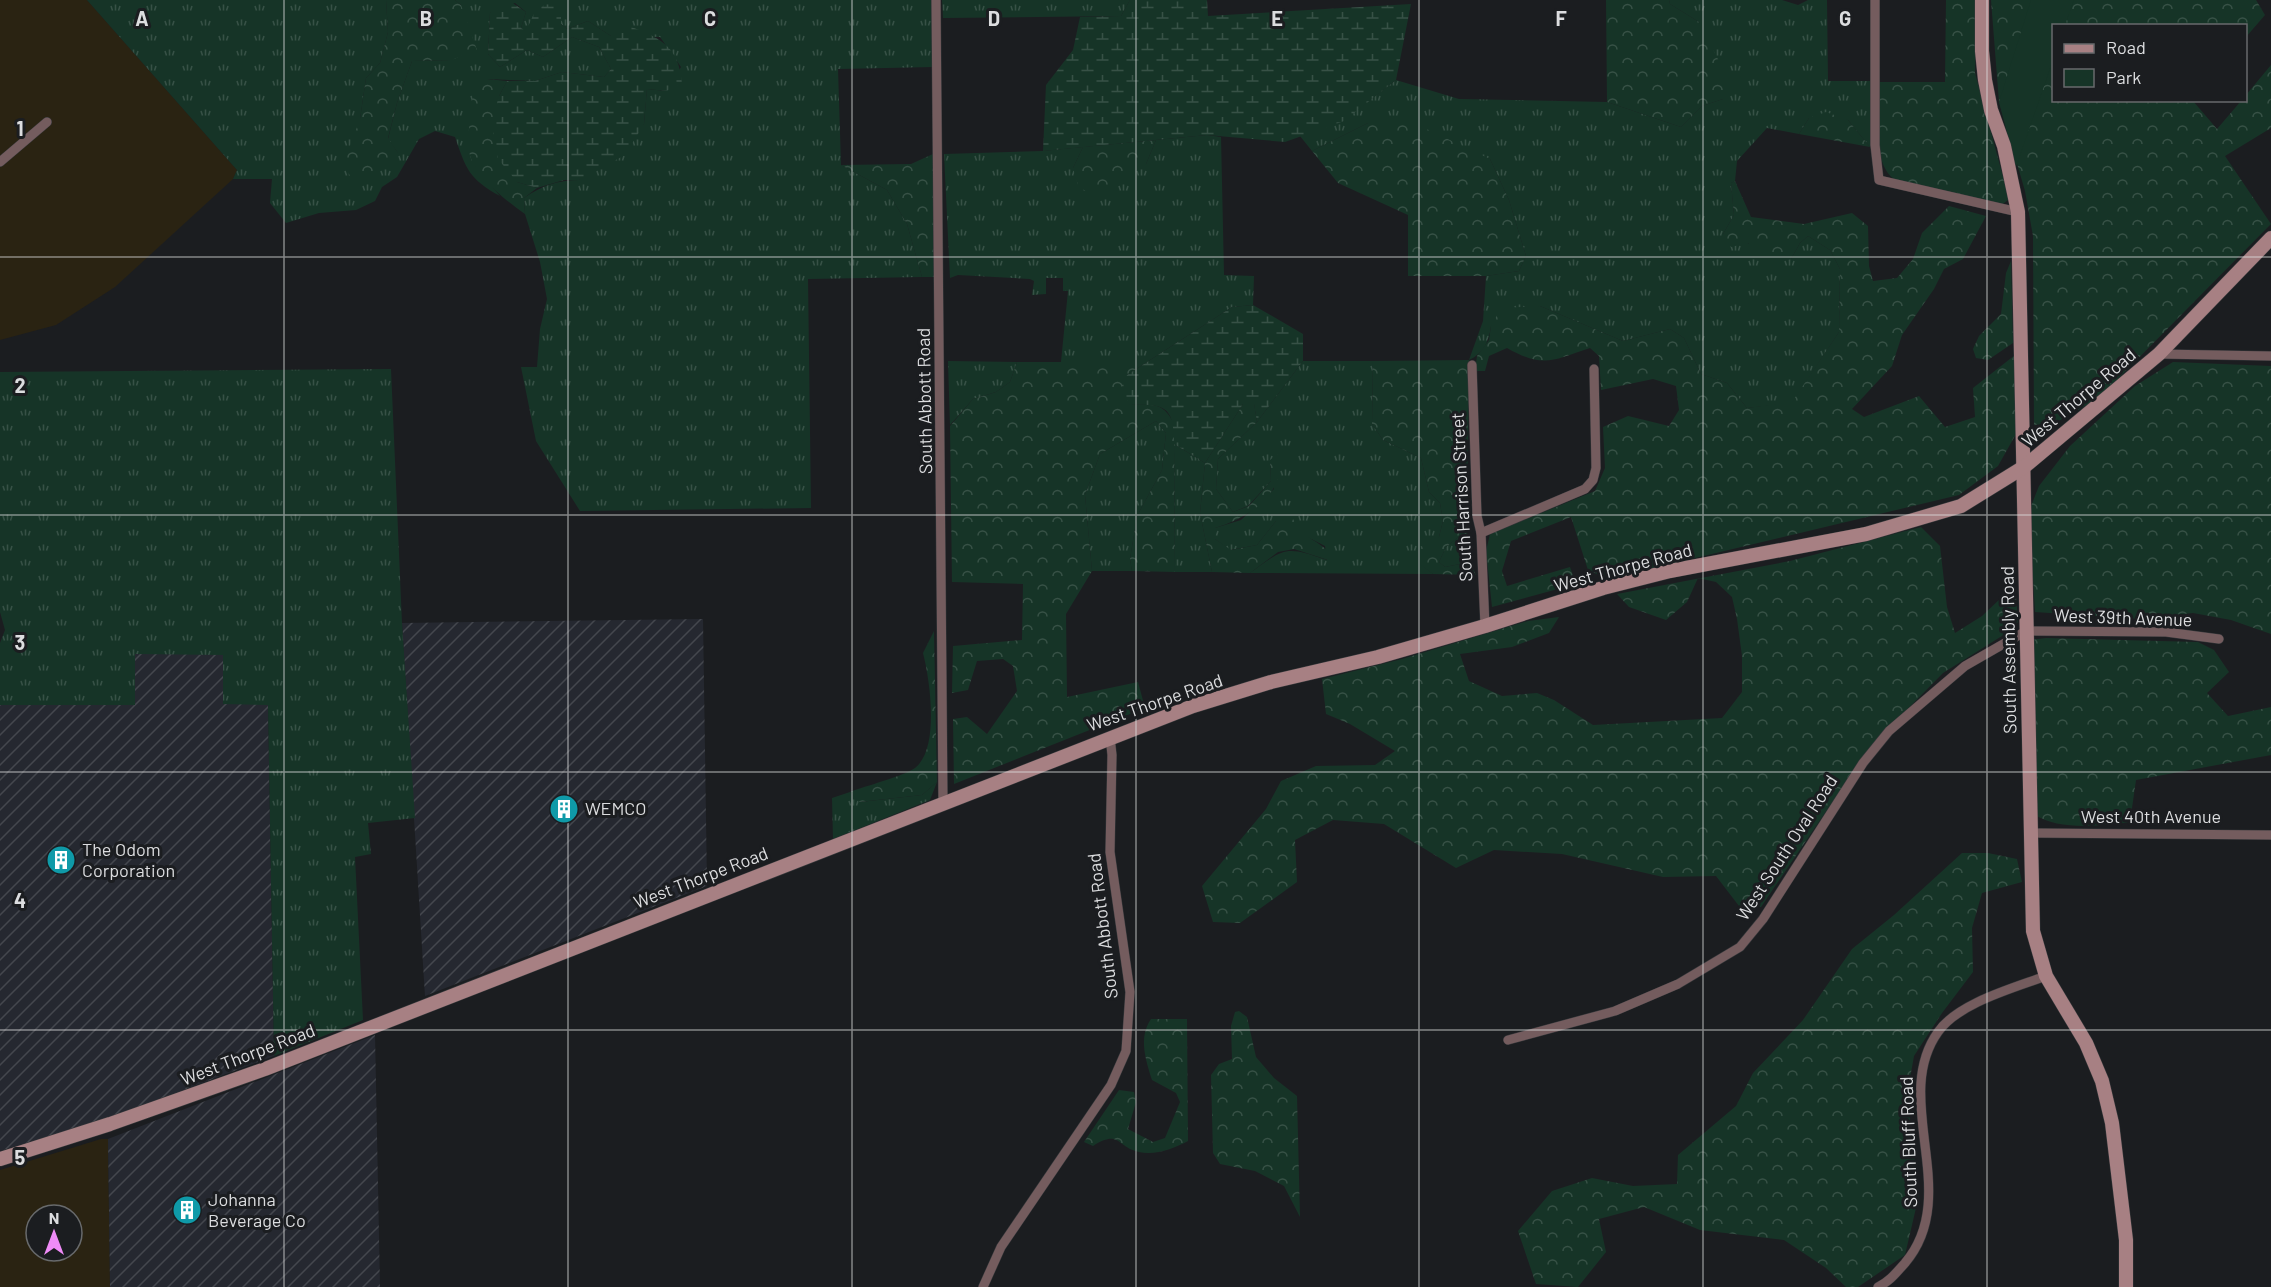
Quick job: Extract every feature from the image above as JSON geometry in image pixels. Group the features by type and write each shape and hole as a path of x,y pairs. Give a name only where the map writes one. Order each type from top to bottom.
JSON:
{"street":[{"name":"South Abbott Road","path":"936,0 944,802"},
{"path":"1875,0 1875,145 1879,180 2018,212"},
{"name":"South Assembly Road","path":"1982,0 1982,51 1985,80 1991,110 2004,146 2018,212 2033,931 2046,976 2086,1043 2102,1081 2112,1123 2126,1240 2126,1287"},
{"path":"0,162 47,122"},
{"name":"West Thorpe Road","path":"0,1159 110,1124 265,1069 1193,706 1271,682 1378,657 1603,588 1670,571 1816,545 1961,506 2024,467 2159,354 2271,238"},
{"path":"2159,354 2271,356"},
{"name":"South Harrison Street","path":"1473,365 1477,516 1481,533 1485,626"},
{"path":"1481,533 1585,489 1593,480 1596,468 1594,369"},
{"name":"West 39th Avenue","path":"2026,632 2166,632 2219,639"},
{"name":"West South Oval Road","path":"1508,1040 1615,1011 1678,984 1740,947 1763,919 1863,763 1889,731 1965,666 2026,632"},
{"name":"South Abbott Road","path":"983,1287 1001,1247 1111,1085 1126,1051 1130,992 1110,852 1112,755 1110,737"},
{"name":"West 40th Avenue","path":"2030,833 2271,834"},
{"name":"South Bluff Road","path":"1878,1287 1888,1282 1910,1256 1927,1223 1929,1188 1921,1099 1922,1071 1938,1031 1971,1005 2046,976"}],"shaded area":[{"path":"0,0 87,0 237,170 233,179 115,287 56,325 0,340"},
{"path":"703,619 707,886 425,996 402,623"},
{"path":"135,654 223,654 268,705 274,1056 109,1118 0,1151 0,705 135,705"},
{"path":"375,1035 380,1287 110,1287 108,1139"},
{"path":"101,1139 108,1139 110,1287 0,1287 0,1170"}],"green space":[{"path":"87,0 386,0 388,32 380,63 366,78 360,119 398,153 388,139 397,103 412,61 451,60 461,5 455,0 932,0 933,67 838,69 841,165 887,190 907,224 922,277 808,279 811,508 580,511 536,441 521,367 537,367 540,329 547,299 540,262 525,214 524,198 550,184 579,180 644,124 647,89 666,91 681,67 660,37 611,36 588,21 567,29 561,24 526,32 521,28 526,12 515,3 490,13 488,54 500,67 527,50 543,57 572,37 599,47 611,69 604,77 562,72 535,81 487,79 475,166 500,196 481,184 470,172 455,137 435,131 419,139 397,177 382,187 375,201 356,210 319,213 286,223 270,203 272,179 233,179 237,170"},
{"path":"386,0 455,0 461,5 477,50 451,60 412,61 397,103 388,138 398,153 395,162 366,175 351,177 343,165 360,119 366,78 380,63 388,32"},
{"path":"508,0 526,12 521,28 526,31 537,7 554,5 561,8 561,24 567,29 588,21 611,36 626,25 657,39 672,51 677,60 682,84 666,91 647,89 644,124 625,155 579,180 564,180 537,188 517,182 498,159 492,126 499,96 507,81 535,81 562,72 604,77 611,69 599,47 572,37 543,57 527,50 500,67 488,54 490,13"},
{"path":"942,0 1130,0 1121,16 943,18"},
{"path":"1130,0 1207,0 1208,16 1411,4 1396,80 1344,121 1285,142 1207,135 1043,151 1046,85 1073,50 1080,17 1121,16"},
{"path":"1606,0 1669,0 1670,4 1699,22 1727,77 1723,99 1702,106 1681,127 1607,102"},
{"path":"1669,0 1782,0 1798,5 1808,0 1827,0 1828,81 1871,81 1870,147 1848,120 1809,118 1799,134 1767,128 1737,161 1735,181 1731,183 1734,215 1723,234 1791,259 1800,243 1808,236 1830,250 1840,269 1839,332 1792,403 1747,408 1727,383 1701,374 1684,338 1670,329 1623,341 1540,306 1491,326 1485,346 1469,360 1483,321 1486,276 1519,271 1526,256 1509,200 1490,159 1368,123 1312,151 1300,136 1344,120 1396,80 1459,99 1607,102 1681,127 1702,106 1723,99 1699,22 1670,4"},
{"path":"1946,0 1976,0 1975,73 2009,199 2003,204 1896,180 1888,173 1879,150 1877,82 1945,82"},
{"path":"1991,0 2256,0 2265,15 2247,36 2247,24 2052,24 2052,102 2194,102 2217,129 2240,102 2247,102 2247,94 2271,65 2271,128 2225,156 2271,224 2099,398 2055,423 2034,425 2033,236 2025,191 1999,102"},
{"path":"2031,0 2074,0 2065,24 2052,24 2052,63 2016,167 1999,102"},
{"path":"487,79 507,81 499,96 517,182 537,188 524,198 525,214 500,195 484,178 477,170 469,151 469,126 474,85"},
{"path":"1826,112 1848,120 1870,147 1799,134 1809,118"},
{"path":"1368,123 1416,124 1490,159 1509,200 1526,256 1519,271 1486,276 1408,276 1408,215 1338,183 1312,151"},
{"path":"1207,135 1221,137 1224,275 1254,276 1253,305 1232,307 1147,362 1061,362 1068,291 1063,291 1063,278 1046,278 1046,294 1032,295 1034,281 1030,279 958,275 950,278 944,154 1043,151 1083,147 1073,168 1146,164 1156,140"},
{"path":"1156,140 1146,164 1097,195 1079,188 1073,168 1083,147"},
{"path":"933,154 935,277 922,277 907,224 887,190 841,165 911,164"},
{"path":"1735,181 1751,217 1804,224 1852,213 1868,226 1869,266 1873,281 1897,278 1913,259 1922,233 1949,206 1986,216 1963,259 1944,269 1934,289 1902,335 1892,366 1852,409 1864,417 1919,396 1945,427 1975,417 1973,388 2015,355 2016,434 1998,466 1959,495 1649,569 1603,577 1588,570 1571,517 1511,541 1502,571 1507,586 1570,567 1576,584 1492,607 1486,551 1490,534 1595,491 1605,468 1603,427 1628,416 1669,426 1679,410 1676,386 1653,379 1601,390 1599,356 1590,348 1557,359 1540,360 1530,359 1507,348 1489,356 1485,371 1475,371 1477,356 1489,340 1491,326 1501,308 1540,306 1623,341 1670,329 1684,338 1701,374 1727,383 1747,408 1792,402 1839,332 1840,269 1830,250 1808,236 1800,243 1791,259 1771,263 1748,243 1731,247 1723,234 1734,215 1731,183"},
{"path":"2011,261 2013,343 1988,360 1976,358 1973,349 1979,336 2001,314 2006,273"},
{"path":"1253,305 1303,334 1303,361 1257,422 1254,404 1243,404 1205,463 1174,444 1172,422 1165,410 1152,405 1130,405 1120,389 1127,375 1232,307"},
{"path":"1469,360 1467,530 1446,547 1439,562 1445,567 1470,562 1476,575 1433,574 1418,563 1418,548 1439,537 1443,521 1440,503 1429,492 1421,458 1383,440 1372,424 1373,361"},
{"path":"948,361 1017,362 1010,382 996,392 973,399 950,425"},
{"path":"1303,361 1373,361 1372,424 1383,440 1421,458 1429,492 1440,503 1443,521 1439,537 1419,563 1433,574 1250,573 1271,558 1286,552 1302,552 1327,560 1325,546 1276,521 1257,545 1230,550 1215,539 1215,528 1241,520 1274,489 1270,460 1271,481 1248,506 1233,512 1216,489 1218,459 1257,422"},
{"path":"1017,362 1147,362 1127,375 1130,405 1157,406 1166,412 1174,424 1175,572 1132,571 1130,559 1137,516 1162,470 1166,433 1156,421 1100,454 1085,495 1092,571 1066,614 1067,697 1138,682 1145,708 954,784 953,719 967,717 987,734 1017,691 1013,666 1003,659 977,661 968,690 952,693 953,646 1022,640 1023,584 952,582 950,426 973,399 996,392 1010,382"},
{"path":"2173,362 2271,366 2271,634 2231,620 2193,613 2140,619 2035,612 2029,511 2039,486 2070,446 2135,386"},
{"path":"391,369 402,623 415,818 368,823 371,854 355,857 363,1020 274,1056 268,705 223,704 223,655 135,654 135,705 0,705 0,643 5,630 0,612 0,372"},
{"path":"1254,403 1257,422 1218,459 1216,489 1233,512 1249,506 1271,481 1270,460 1277,454 1279,468 1277,481 1263,502 1240,518 1215,528 1215,539 1231,550 1257,545 1276,521 1293,519 1302,532 1334,558 1328,560 1294,549 1278,552 1250,573 1212,572 1200,513 1205,463 1243,404"},
{"path":"1156,421 1166,433 1162,470 1137,516 1130,559 1132,571 1092,571 1085,495 1100,454"},
{"path":"1174,444 1205,463 1200,513 1212,572 1175,572"},
{"path":"1921,527 1940,546 1947,607 1955,633 1982,616 2001,598 2016,595 2018,622 2005,634 1943,673 1869,748 1761,907 1739,906 1716,876 1663,877 1562,854 1494,850 1456,868 1384,824 1333,820 1295,840 1297,882 1240,923 1213,922 1202,886 1266,809 1281,781 1316,766 1375,765 1395,751 1350,724 1326,714 1322,679 1402,659 1528,621 1559,617 1549,633 1512,647 1460,654 1469,681 1502,696 1537,693 1554,700 1593,725 1722,718 1742,692 1742,656 1737,619 1732,597 1716,582 1699,578 1790,561"},
{"path":"1467,530 1470,562 1445,567 1439,562 1446,547"},
{"path":"1698,579 1687,602 1666,620 1629,607 1617,594"},
{"path":"934,631 937,782 922,795 859,802 850,792 910,771 923,759 928,746 931,714 923,653"},
{"path":"2046,638 2198,642 2214,650 2229,672 2207,693 2228,716 2271,707 2271,755 2136,780 2130,822 2106,825 2067,825 2055,823 2034,814 2030,640"},
{"path":"937,782 930,800 833,839 832,798 850,792 860,802 922,795"},
{"path":"1962,853 1988,853 2017,859 2022,882 1982,893 1972,928 1973,972 1942,1013 1914,1056 1907,1095 1919,1195 1905,1255 1858,1287 1846,1287 1826,1268 1784,1240 1700,1230 1644,1207 1599,1219 1606,1252 1578,1287 1536,1284 1518,1231 1552,1191 1592,1178 1633,1186 1677,1184 1678,1155 1736,1106 1753,1073 1803,1020 1852,949 1894,915"},
{"path":"1239,1011 1247,1017 1256,1057 1274,1078 1297,1096 1300,1217 1284,1186 1255,1171 1220,1164 1213,1153 1211,1075 1219,1064 1232,1059 1231,1026 1235,1012"},
{"path":"1151,1019 1187,1019 1188,1141 1171,1149 1152,1153 1132,1150 1113,1139 1093,1146 1084,1142 1119,1090 1134,1092 1136,1102 1128,1129 1153,1142 1165,1138 1180,1102 1176,1093 1152,1080 1144,1041"}],"place":[{"name":"WEMCO","path":"564,809"},
{"name":"The Odom Corporation","path":"61,860"},
{"name":"Johanna Beverage Co","path":"187,1210"}]}
